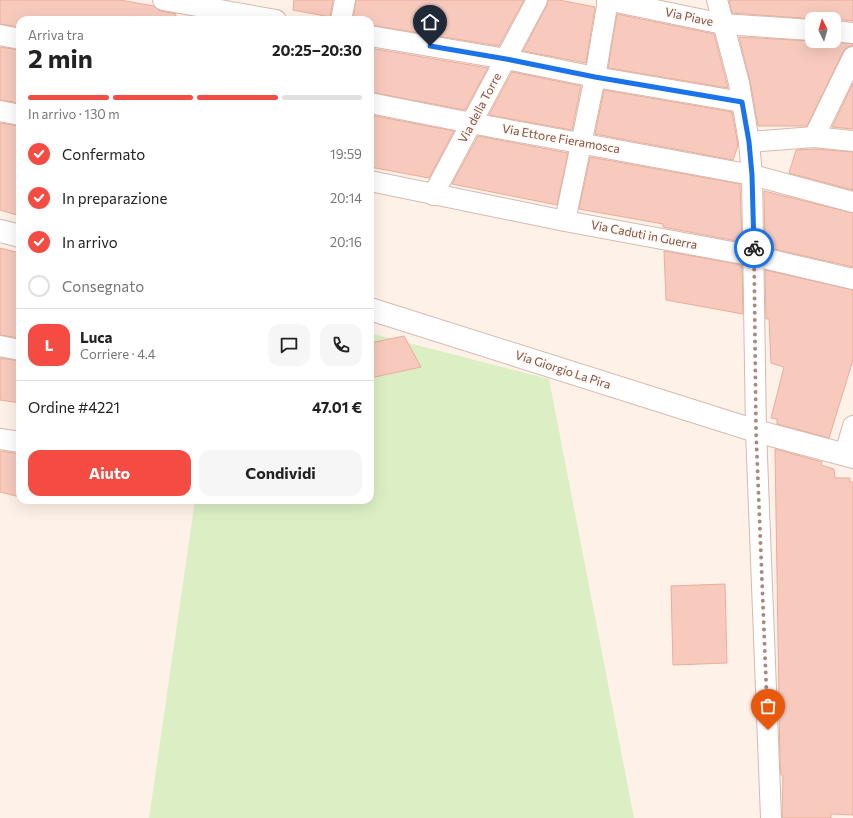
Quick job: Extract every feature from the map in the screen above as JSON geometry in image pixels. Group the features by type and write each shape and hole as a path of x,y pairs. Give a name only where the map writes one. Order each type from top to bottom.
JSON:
{"street":[{"path":"163,0 257,16"},
{"path":"342,16 345,0"},
{"name":"Via della Torre","path":"433,195 537,0"},
{"path":"565,220 595,77 608,0"},
{"name":"Via Piave","path":"608,0 723,24 805,30"},
{"path":"717,0 739,83 749,142 752,175 756,431 771,818"},
{"path":"841,32 853,33"},
{"path":"0,35 16,38"},
{"path":"374,37 742,102"},
{"path":"814,137 853,57"},
{"name":"Via Ettore Fieramosca","path":"374,104 752,175 853,202"},
{"path":"0,111 16,114"},
{"path":"749,142 814,137 853,141"},
{"name":"Via Caduti in Guerra","path":"374,182 433,195 754,256 853,279"},
{"path":"0,231 16,235"},
{"name":"Via Giorgio La Pira","path":"374,310 756,431 849,456"},
{"path":"0,346 16,349"},
{"path":"849,456 853,426"},
{"path":"0,439 16,441"}],"green space":[{"path":"374,334 549,379 634,818 149,818 194,504 374,504"}],"building":[{"path":"0,0 120,0 154,6 161,11 176,14 176,16 16,16 16,26 0,24"},
{"path":"294,0 333,0 330,16 293,10"},
{"path":"356,0 524,0 499,46 374,26 374,16 354,16"},
{"path":"548,0 559,0 595,7 586,63 523,51 547,5"},
{"path":"729,0 853,0 853,21 841,20 841,12 805,12 805,18 732,13"},
{"path":"617,14 714,34 728,88 608,68"},
{"path":"739,37 805,41 805,48 841,48 841,42 853,44 853,46 847,47 843,52 807,126 758,126 750,81"},
{"path":"0,47 16,49 16,102 0,100"},
{"path":"374,49 488,68 465,110 374,93"},
{"path":"512,72 581,86 572,130 489,115"},
{"path":"853,83 853,129 832,127"},
{"path":"604,90 732,112 738,145 733,160 595,134"},
{"path":"374,116 454,131 429,178 374,168"},
{"path":"0,123 16,125 16,215 0,210"},
{"path":"478,136 568,153 557,205 452,184"},
{"path":"814,149 853,152 853,190 789,173 796,150"},
{"path":"590,157 740,184 742,242 663,227 663,224 579,209"},
{"path":"764,191 853,213 853,267 765,247"},
{"path":"0,248 16,252 16,337 0,335"},
{"path":"664,251 742,265 743,314 666,300"},
{"path":"765,270 853,290 853,360 829,438 777,424 777,419 771,418 784,367 771,363 769,319 766,319"},
{"path":"404,336 421,367 374,377 374,342"},
{"path":"0,358 16,360 16,402 0,400"},
{"path":"775,449 822,462 821,465 834,469 835,478 850,478 850,482 853,482 853,815 831,814 831,818 782,818 783,775 781,775 780,764"},
{"path":"0,451 16,453 16,496 0,492"},
{"path":"725,584 727,663 673,665 671,586"}],"way so far":[{"path":"754,248 756,431 768,730"}],"route":[{"path":"430,46 506,59 595,77 742,102 749,142 752,175 754,248"}]}
